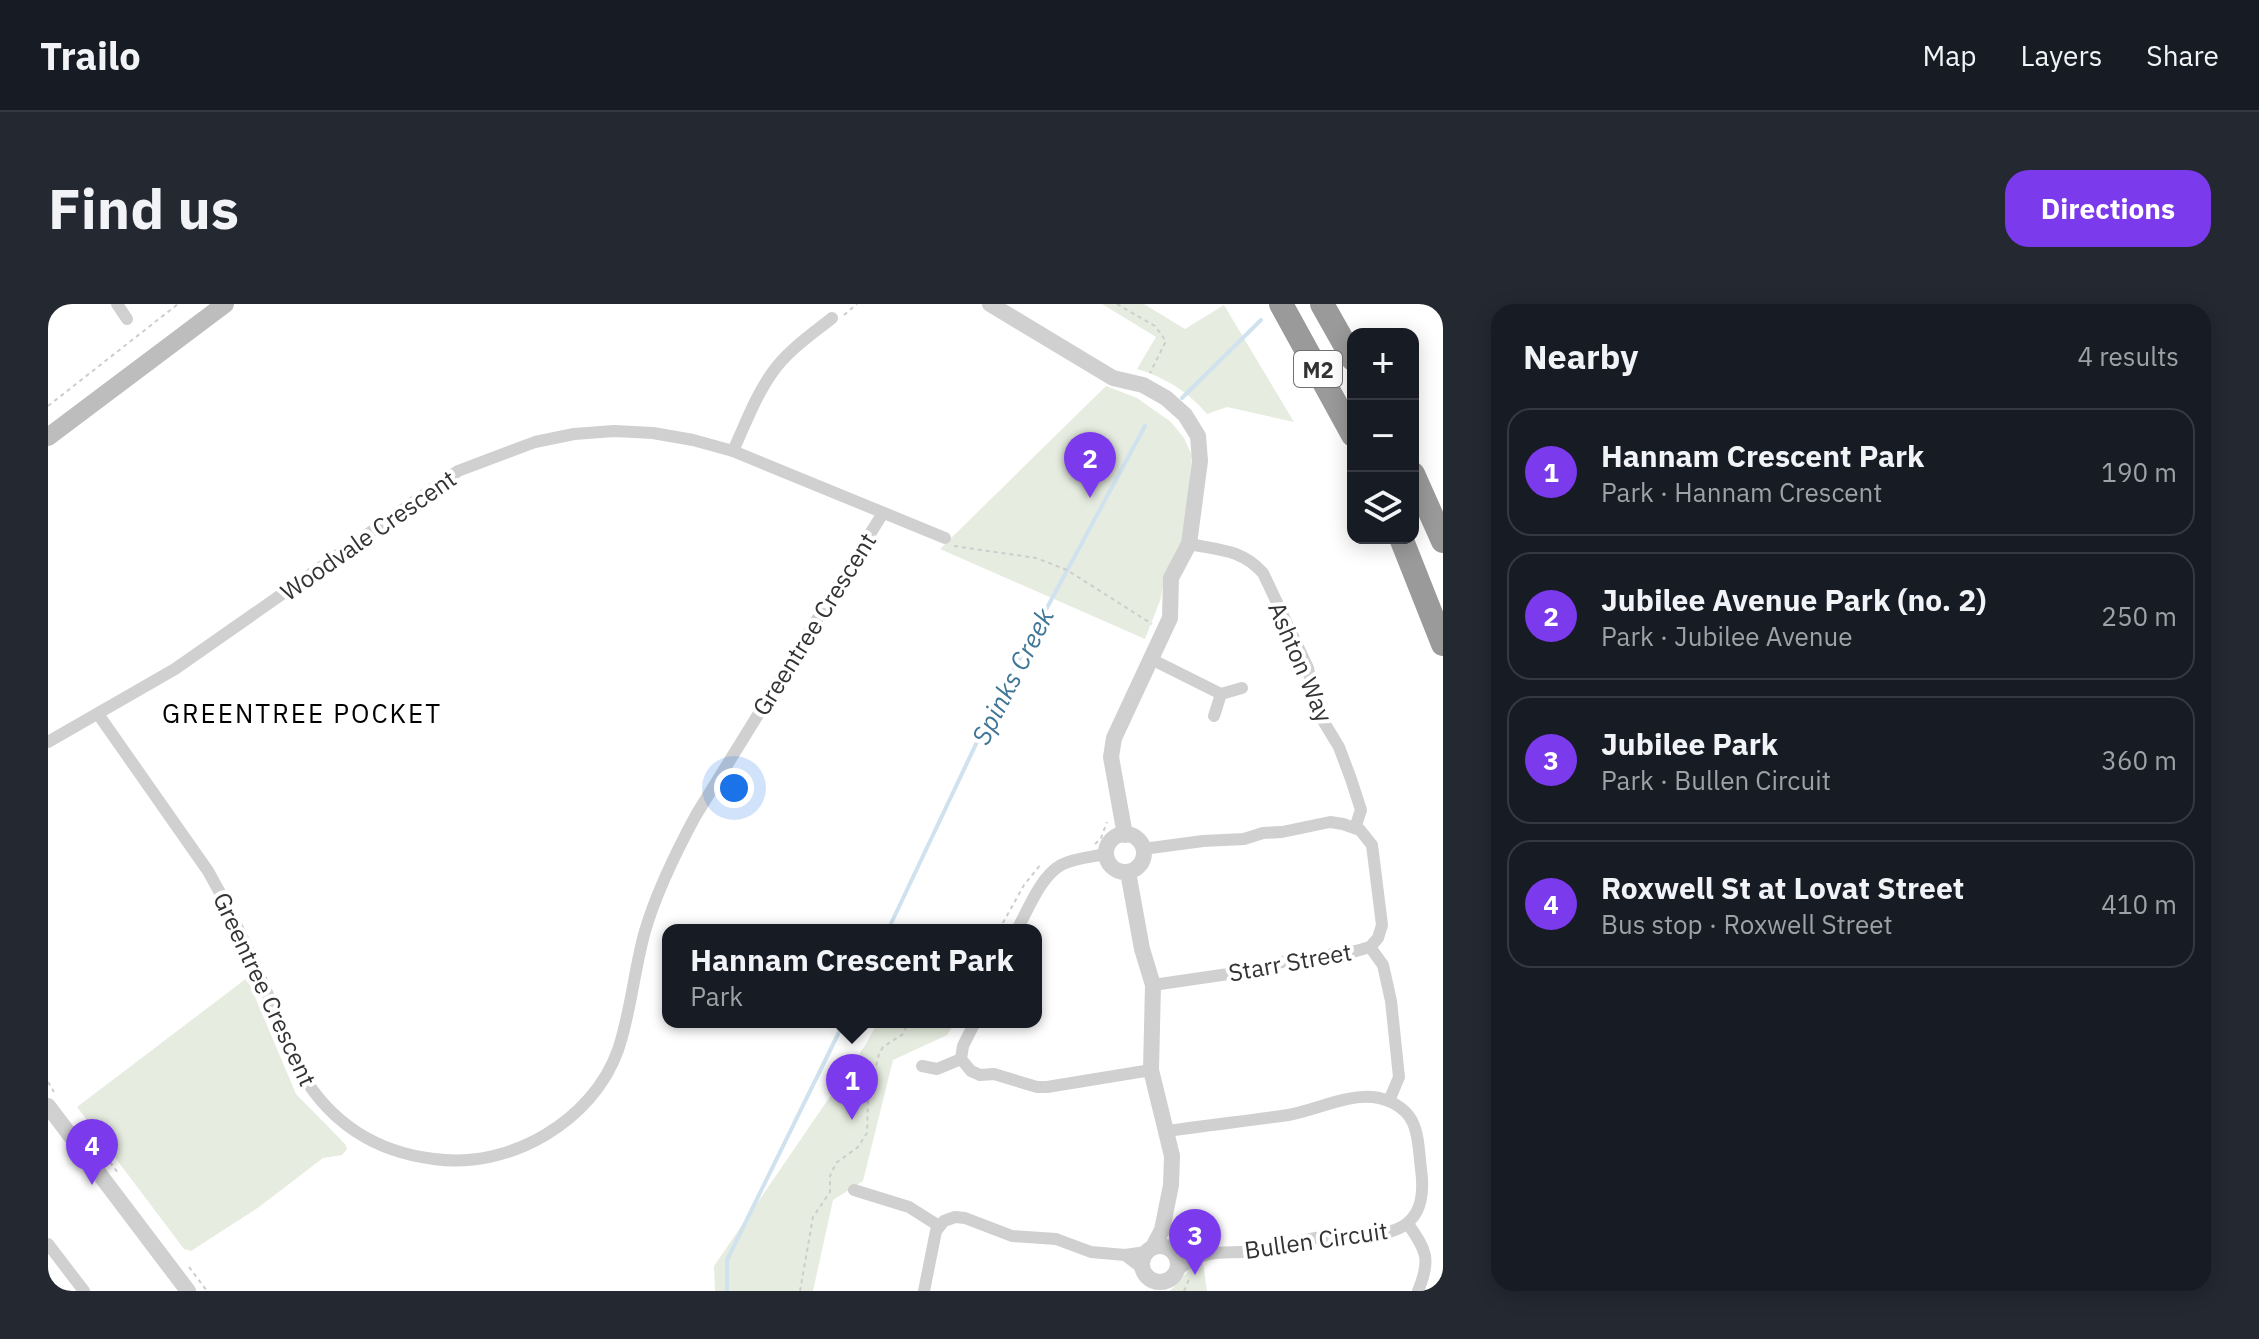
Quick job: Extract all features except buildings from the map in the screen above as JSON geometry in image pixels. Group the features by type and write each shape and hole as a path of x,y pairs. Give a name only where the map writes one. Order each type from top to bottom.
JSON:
{"highway":[{"name":"M2","path":"1281,304 1347,424"},
{"name":"M2","path":"1322,304 1347,348"},
{"path":"1419,487 1443,541"},
{"path":"1403,544 1443,644"}],"main road":[{"path":"48,437 225,304"}],"street":[{"path":"117,304 127,319"},
{"path":"990,304 1113,378 1143,385 1166,398 1185,415 1198,436 1200,461 1189,544 1171,578 1170,618 1112,748 1125,835"},
{"path":"733,451 773,371 792,350 832,318"},
{"name":"Woodvale Crescent","path":"48,742 175,669 458,471 535,442 614,431 653,433 693,440 733,451 942,537"},
{"name":"Greentree Crescent","path":"98,714 208,871 239,928 302,1074 315,1095 334,1116 357,1134 384,1147 411,1156 439,1160 495,1155 523,1146 569,1119 591,1098 606,1075 618,1049 645,932 674,858 696,815 883,513"},
{"name":"Ashton Way","path":"1189,544 1238,553 1251,560 1263,573 1308,668 1316,709 1339,747 1351,779 1361,810 1355,828"},
{"path":"1151,659 1221,694 1242,688"},
{"path":"1214,716 1221,694"},
{"path":"1143,849 1244,839 1330,822 1355,828"},
{"name":"Starr Street","path":"1153,985 1249,971 1286,961 1370,947 1378,938 1382,925 1372,845 1355,828"},
{"path":"1119,835 1125,835 1136,839 1143,849 1139,866 1128,872 1116,870 1107,861 1106,854 1109,843 1119,835"},
{"path":"1020,924 1041,887 1059,866 1072,860 1106,854"},
{"path":"924,1291 939,1226 949,1219 960,1217 1012,1236 1056,1239 1091,1252 1125,1255 1157,1268 1171,1185 1172,1156 1151,1070 1153,985 1142,949 1128,872"},
{"path":"1168,1131 1289,1115 1350,1099 1371,1097 1389,1101 1399,1077 1391,1001 1383,965 1370,947"},
{"path":"972,1028 963,1046 961,1059 971,1071 980,1075 994,1074 1037,1087 1151,1070"},
{"path":"922,1066 937,1069 961,1059"},
{"name":"Bullen Circuit","path":"1157,1268 1209,1252 1259,1251 1321,1237 1376,1236 1408,1224 1417,1214 1424,1191 1415,1131 1412,1120 1389,1101"},
{"path":"48,1106 183,1289"},
{"path":"854,1190 909,1207 939,1226"},
{"path":"1408,1224 1426,1253 1427,1266 1418,1291"},
{"path":"48,1244 84,1291"}],"path":[{"path":"48,406 178,304"},
{"path":"832,318 847,314 857,304"},
{"path":"1117,304 1155,326 1166,341 1143,385"},
{"path":"942,537 939,545 1036,558 1067,570 1155,626 1157,616"},
{"path":"1086,846 1095,844 1101,838 1108,819"},
{"path":"1002,924 1024,885 1046,859"},
{"path":"800,1291 813,1217 830,1192 830,1176 836,1163 858,1147 867,1133 868,1100 879,1054 883,1047 903,1034 906,1028"}],"shaded area":[{"path":"1102,304 1144,304 1185,329 1224,305 1294,422 1227,407 1207,414 1175,386 1137,369 1156,337"},
{"path":"1106,386 1137,398 1171,422 1192,455 1184,541 1164,579 1161,598 1145,639 940,549"},
{"path":"247,978 296,1094 347,1149 342,1155 323,1158 259,1207 191,1251 184,1249 77,1107"},
{"path":"875,1028 951,1028 947,1035 893,1060 863,1181 833,1200 813,1291 715,1291 714,1266"},
{"path":"1203,1263 1207,1291 1170,1291 1190,1269"}],"waterway":[{"name":"Spinks Creek","path":"1182,398 1261,320"},
{"name":"Spinks Creek","path":"891,924 994,706 1145,426"},
{"name":"Spinks Creek","path":"727,1291 727,1260 841,1028"}],"place":[{"name":"Jubilee Avenue Park (no. 2)","path":"1090,498"},
{"name":"Hannam Crescent Park","path":"852,1120"},
{"name":"Roxwell St at Lovat Street","path":"92,1185"},
{"name":"Jubilee Park","path":"1195,1275"}],"district":[{"name":"GREENTREE POCKET","path":"302,713"}]}
